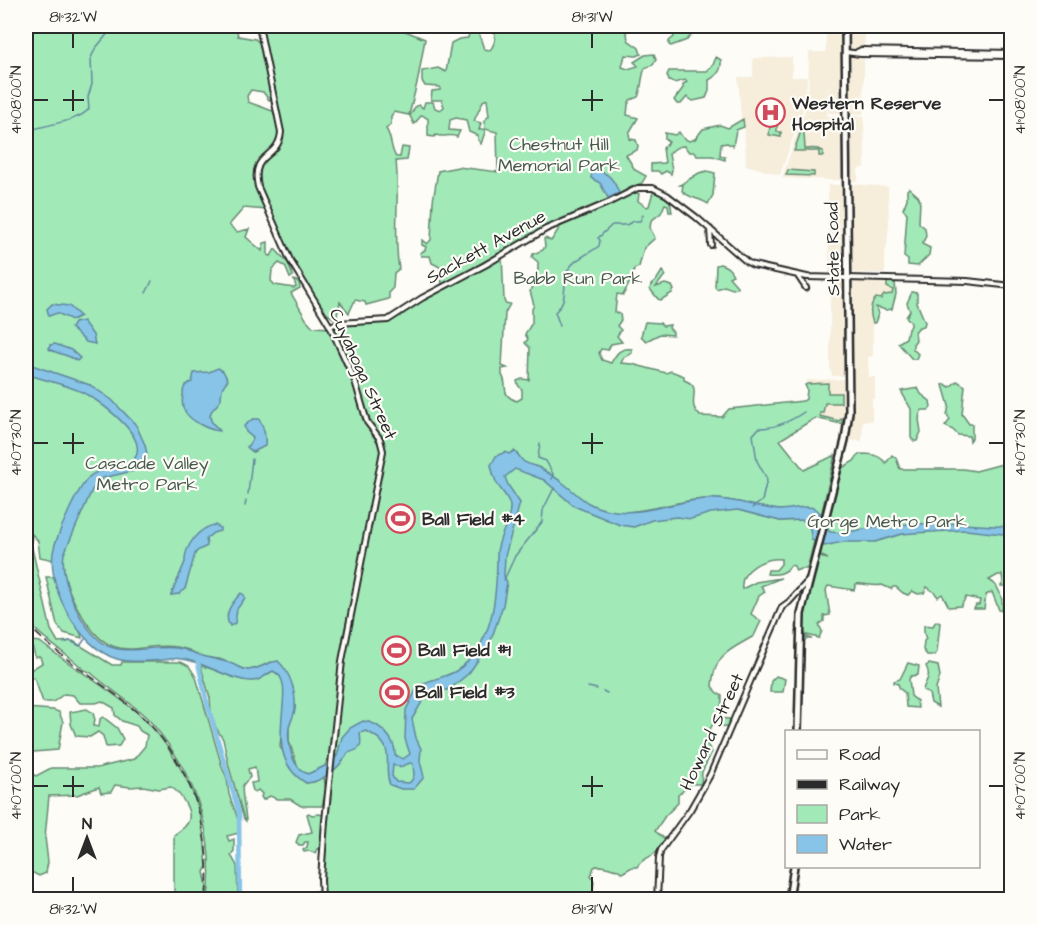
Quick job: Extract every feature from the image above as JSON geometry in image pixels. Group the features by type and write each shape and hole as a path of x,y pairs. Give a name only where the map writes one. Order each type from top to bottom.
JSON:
{"main road":[{"name":"State Road","path":"798,730 800,626 808,580 837,471 849,412 845,26"},
{"path":"789,900 794,868"}],"street":[{"name":"Cuyahoga Street","path":"259,26 281,132 276,147 258,165 257,185 290,261 330,327 355,381 367,422 381,441 383,451 345,646 330,775 321,877 322,900"},
{"path":"845,52 864,50 1011,55"},
{"name":"Sackett Avenue","path":"330,327 338,323 388,320 422,298 554,225 611,202 633,189 646,187 657,189 688,210 710,229"},
{"path":"710,229 748,263 797,275 967,281 1011,285"},
{"path":"710,229 711,245"},
{"path":"797,275 806,288"},
{"name":"Howard Street","path":"657,900 660,852 697,798 714,767 782,607 799,592 808,580"}],"shaded area":[{"path":"826,26 865,26 863,114 850,113 850,76 841,76 841,113 828,113 827,76 827,116 864,116 865,167 858,169 858,181 782,178 808,101 809,52 826,52"},
{"name":"Western Reserve Hospital","path":"792,57 792,77 807,77 806,94 780,175 746,165 744,120 741,117 738,77 753,77 753,58"},
{"path":"854,184 888,187 889,224 885,273 854,273 852,271 851,210"},
{"path":"828,185 841,187 842,270 839,273 829,273"},
{"path":"848,277 895,279 897,288 896,300 872,300 873,356 868,357 868,363 869,377 875,377 875,399 872,399 872,421 863,421 862,441 845,440 847,425 815,418 809,384 807,384 807,380 850,379"},
{"path":"830,280 843,280 845,283 845,376 832,376 830,367"},
{"path":"773,891 790,891 790,896 813,897 813,899 773,900"}],"green space":[{"path":"26,26 236,26 238,36 255,39 260,43 272,98 269,100 263,92 251,90 247,96 248,102 278,113 259,26 393,26 425,39 409,115 394,112 391,116 391,124 386,129 396,157 400,157 402,147 409,148 407,160 396,161 399,269 394,273 393,288 389,292 389,299 366,305 365,302 355,300 349,313 340,302 336,320 319,308 293,266 267,210 244,208 229,225 237,232 249,229 246,237 262,251 264,243 268,242 268,255 271,256 275,249 288,263 293,276 290,278 285,266 279,263 272,270 271,281 275,285 294,288 296,287 294,280 299,282 300,288 291,293 306,319 313,327 330,328 355,381 368,428 383,451 385,446 383,439 371,423 361,393 335,335 334,330 337,327 335,324 382,322 502,255 504,300 505,303 510,304 505,313 502,366 507,368 502,369 502,375 506,393 511,399 517,401 522,398 522,390 517,381 529,380 530,348 525,343 528,339 525,334 532,323 534,305 530,291 538,274 538,262 532,257 533,254 543,250 544,239 551,241 567,220 635,192 639,194 638,201 647,207 653,192 660,194 670,201 672,212 669,212 668,205 665,204 661,213 651,221 650,228 655,238 644,248 639,267 634,269 623,295 617,294 615,312 620,314 621,320 617,326 621,330 617,336 622,342 611,344 608,350 601,349 599,353 602,360 611,363 621,350 632,349 632,353 624,357 621,363 666,373 671,371 684,376 684,380 694,388 693,403 700,416 722,417 729,409 803,401 806,399 805,385 807,384 828,383 828,393 841,393 841,403 825,403 820,416 839,421 842,418 842,424 815,418 780,440 804,470 835,455 821,516 820,513 809,509 780,510 717,499 701,499 634,511 601,510 586,504 562,483 564,496 633,524 697,506 738,510 780,521 802,520 809,525 814,542 807,569 796,571 791,565 781,573 767,574 768,570 776,570 781,564 781,559 775,559 754,566 745,576 742,589 756,582 781,578 761,586 765,592 759,596 751,614 761,621 754,636 725,654 713,675 712,686 722,696 722,704 715,713 717,718 731,721 727,728 714,722 706,737 712,752 702,772 701,784 691,784 678,795 678,803 655,831 665,839 655,853 637,867 632,867 622,873 603,866 594,867 591,876 594,881 593,891 584,899 315,899 315,891 321,892 342,661 376,482 343,638 329,755 325,766 308,774 301,772 289,741 289,727 295,709 293,687 271,662 255,669 245,670 219,659 203,657 189,650 158,646 132,649 107,644 95,634 75,604 67,584 63,562 40,557 38,541 32,534 31,544 51,630 58,642 73,641 112,665 121,665 122,662 181,662 189,666 196,677 239,828 239,833 227,836 229,841 234,839 234,851 231,855 237,866 238,899 208,899 209,858 203,819 190,782 170,747 140,712 49,642 26,620 26,522 30,527 26,514"},
{"name":"Chestnut Hill Memorial Park","path":"467,26 476,26 484,49 490,50 495,38 493,26 625,26 624,30 628,40 639,48 641,54 625,55 622,67 628,69 638,66 634,62 645,55 654,54 656,60 653,65 645,68 638,97 630,100 627,115 638,118 629,133 630,139 636,140 638,146 637,150 626,155 635,170 646,176 642,183 552,224 442,285 440,267 432,263 430,256 421,256 420,253 426,247 422,245 422,240 427,244 431,240 433,201 438,171 458,167 498,172 497,132 485,129 484,121 489,116 487,99 483,101 474,121 481,123 479,130 484,129 485,132 481,144 478,136 469,132 466,120 456,118 450,120 449,130 460,131 457,137 436,135 434,137 428,136 428,119 422,115 414,124 410,116 415,107 419,105 423,108 425,102 433,102 435,108 440,110 444,107 442,100 431,100 432,91 440,90 440,87 425,86 422,81 422,71 438,68 446,72 451,43 468,38"},
{"path":"678,26 691,26 693,33 687,40 671,46 669,41 674,37 672,30"},
{"path":"716,57 721,60 721,67 717,74 709,80 709,91 706,98 693,101 687,97 681,104 677,104 674,100 683,88 683,84 687,82 685,80 674,83 669,81 667,75 669,71 707,71 713,65"},
{"path":"771,116 777,116 777,132 781,132 781,137 769,135"},
{"path":"743,119 744,127 736,130 733,146 727,143 721,144 720,155 725,157 725,160 712,156 697,156 695,152 689,152 682,146 669,154 671,174 666,171 661,174 658,171 651,171 651,164 665,163 663,148 669,142 665,139 665,133 675,135 679,132 689,141 695,139 703,129 720,125 728,128"},
{"path":"801,131 804,133 805,149 814,148 823,151 823,156 819,156 819,151 794,151"},
{"path":"788,170 814,172 814,176 786,175"},
{"path":"707,171 715,173 713,195 708,204 685,194 682,191 683,185 680,185 699,173"},
{"path":"909,188 920,200 919,223 925,228 926,236 922,244 930,248 929,255 918,266 908,265 908,260 904,257 907,213 903,209"},
{"path":"720,264 731,271 733,275 729,277 737,288 724,286 717,289 715,287 716,265"},
{"path":"662,271 665,275 656,287 665,284 672,286 674,290 661,300 650,289"},
{"path":"887,281 895,283 896,294 892,309 876,307 878,314 873,323 872,304 876,298 881,299 884,295 892,294 893,290 887,287"},
{"path":"912,292 917,293 917,303 925,322 924,326 919,327 915,332 916,340 913,349 918,354 916,359 912,359 898,343 906,338 911,326 911,322 906,317 910,311 907,303"},
{"path":"645,322 660,323 663,326 670,325 669,328 673,335 660,334 646,341 641,336"},
{"path":"957,381 965,386 962,414 969,424 972,424 970,441 969,436 958,435 945,426 950,420 947,415 949,406 943,385 950,387"},
{"path":"918,388 921,394 930,401 931,407 920,413 921,432 917,441 914,441 911,438 911,409 901,391"},
{"name":"Gorge Metro Park","path":"859,454 874,455 886,463 892,455 896,458 900,469 976,471 1006,463 1011,459 1011,587 1001,586 1002,575 989,580 996,585 1000,593 1002,611 999,610 992,592 986,595 984,609 974,609 976,605 979,605 980,600 966,597 961,606 949,607 942,594 938,597 927,587 924,593 918,594 912,591 908,595 896,587 891,589 882,585 856,584 854,590 828,586 826,590 830,615 824,616 824,621 819,625 822,631 819,638 807,635 812,639 805,639 805,633 802,633 814,574 819,557 828,559 820,555 822,546 831,545 830,532 825,528 837,471 854,461"},
{"path":"46,577 54,577 82,638 64,633 57,625"},
{"path":"936,621 940,623 937,652 935,655 927,655 923,650 926,639 924,625 933,626"},
{"path":"31,641 40,642 129,706 150,724 169,749 186,778 198,806 207,867 204,872 207,886 204,899 174,899 174,835 186,825 189,815 179,794 171,787 159,789 115,785 111,792 101,793 99,787 77,795 49,796 45,837 48,862 46,873 39,876 31,872 26,867 26,764 27,771 36,776 51,768 97,768 134,759 145,746 147,735 137,726 122,721 115,715 114,708 102,701 80,703 73,695 64,694 53,702 43,702 34,677 30,679 27,676 29,671 42,663 40,657 35,657"},
{"path":"908,663 919,666 918,675 911,676 909,679 911,696 917,701 918,708 906,707 905,693 898,684 894,683 900,679"},
{"path":"929,664 938,666 940,676 936,689 938,707 931,703 929,694 923,690 928,676 926,666"},
{"path":"202,666 242,680 258,679 273,671 280,676 283,681 284,695 280,747 306,783 324,777 326,791 322,806 301,806 290,799 277,799 270,796 263,800 258,790 253,791 251,783 257,782 255,767 248,769 250,777 242,787 246,821 244,819 223,739 211,713 210,698"},
{"path":"776,676 785,679 783,692 770,692 771,681"},
{"path":"26,708 59,712 63,722 58,750 33,752 26,764"},
{"path":"87,709 93,713 95,720 93,726 99,727 100,719 103,717 117,728 123,739 119,746 106,747 103,736 98,732 90,737 76,736 71,724 70,712"},
{"path":"307,814 324,815 321,848 315,853 304,852 308,842 299,845 296,842 299,835 312,832"}],"water":[{"path":"596,170 610,178 619,193 608,198 600,183 591,178 592,172"},
{"path":"52,304 69,306 80,316 72,320 57,313 49,316 47,309"},
{"path":"83,321 93,335 95,344 86,342 71,328 74,323"},
{"path":"55,344 71,350 80,358 77,361 49,349 50,345"},
{"path":"26,363 90,385 112,400 136,425 145,445 147,454 145,462 137,470 103,478 92,490 64,554 65,578 82,619 99,640 116,649 169,647 230,663 247,670 278,661 292,683 295,696 295,709 289,734 290,748 298,767 308,774 325,766 337,756 342,737 350,728 363,721 375,724 390,737 395,755 403,759 410,754 405,739 406,710 418,686 456,671 478,648 491,618 499,542 510,512 509,503 496,482 491,465 496,456 505,452 509,454 514,451 523,461 552,475 589,503 609,510 622,512 650,510 690,501 717,499 780,510 804,507 816,509 830,532 843,533 885,525 946,523 1011,527 1011,535 966,530 914,533 875,542 844,542 822,546 812,540 809,525 802,520 780,521 738,510 711,513 691,519 677,517 652,520 634,527 620,525 574,506 544,480 515,469 505,477 520,503 505,556 504,576 507,582 503,605 490,643 469,673 451,688 423,700 412,719 421,749 420,761 424,777 414,789 401,789 390,785 386,749 383,743 366,731 360,733 360,747 348,753 335,769 318,780 306,783 291,770 284,755 281,738 284,689 281,678 273,671 253,681 180,659 144,661 117,659 89,642 77,628 59,595 54,577 52,560 55,544 85,482 96,472 128,464 134,460 137,445 122,422 89,396 26,374","holes":["413,764 412,780 409,783 396,782 392,776 393,765 400,767"]},
{"path":"218,368 223,371 228,380 222,388 220,401 210,416 220,431 205,427 195,421 184,410 182,402 184,388 192,382 194,373 209,372"},
{"path":"253,419 259,419 261,422 265,446 253,452 247,447 253,438 246,432 244,426"},
{"path":"215,525 220,528 220,531 206,539 207,546 195,554 185,589 179,594 171,595 190,544 203,530"},
{"path":"241,593 245,598 237,609 235,623 230,626 228,613"}],"waterway":[{"path":"26,132 68,120 84,114 89,109 88,97 92,84 91,58 95,49 114,26"},
{"path":"560,326 555,312 564,298 569,268 599,246 598,238 612,225 626,225 640,221 643,215"},
{"path":"146,293 152,281"},
{"path":"752,508 762,501 767,479 757,461 753,435 759,428 783,423 804,412"},
{"path":"540,443 538,458 546,461 553,474 552,479"},
{"path":"248,494 252,459"},
{"path":"504,580 515,556 542,522 543,510 554,488"},
{"path":"245,506 246,501"},
{"path":"64,643 70,641 80,646 85,639"},
{"path":"198,663 207,703 239,813 240,900"},
{"path":"588,687 597,689"},
{"path":"603,691 607,693"}],"railway":[{"path":"26,623 61,654 125,702 146,721 165,742 180,765 200,816 205,844 206,900"}],"place":[{"name":"Western Reserve Hospital","path":"771,113"},
{"name":"Ball Field #4","path":"401,519"},
{"name":"Ball Field #1","path":"397,650"},
{"name":"Ball Field #3","path":"394,692"}],"park label":[{"name":"Babb Run Park","path":"578,278"},
{"name":"Cascade Valley Metro Park","path":"147,473"}]}
